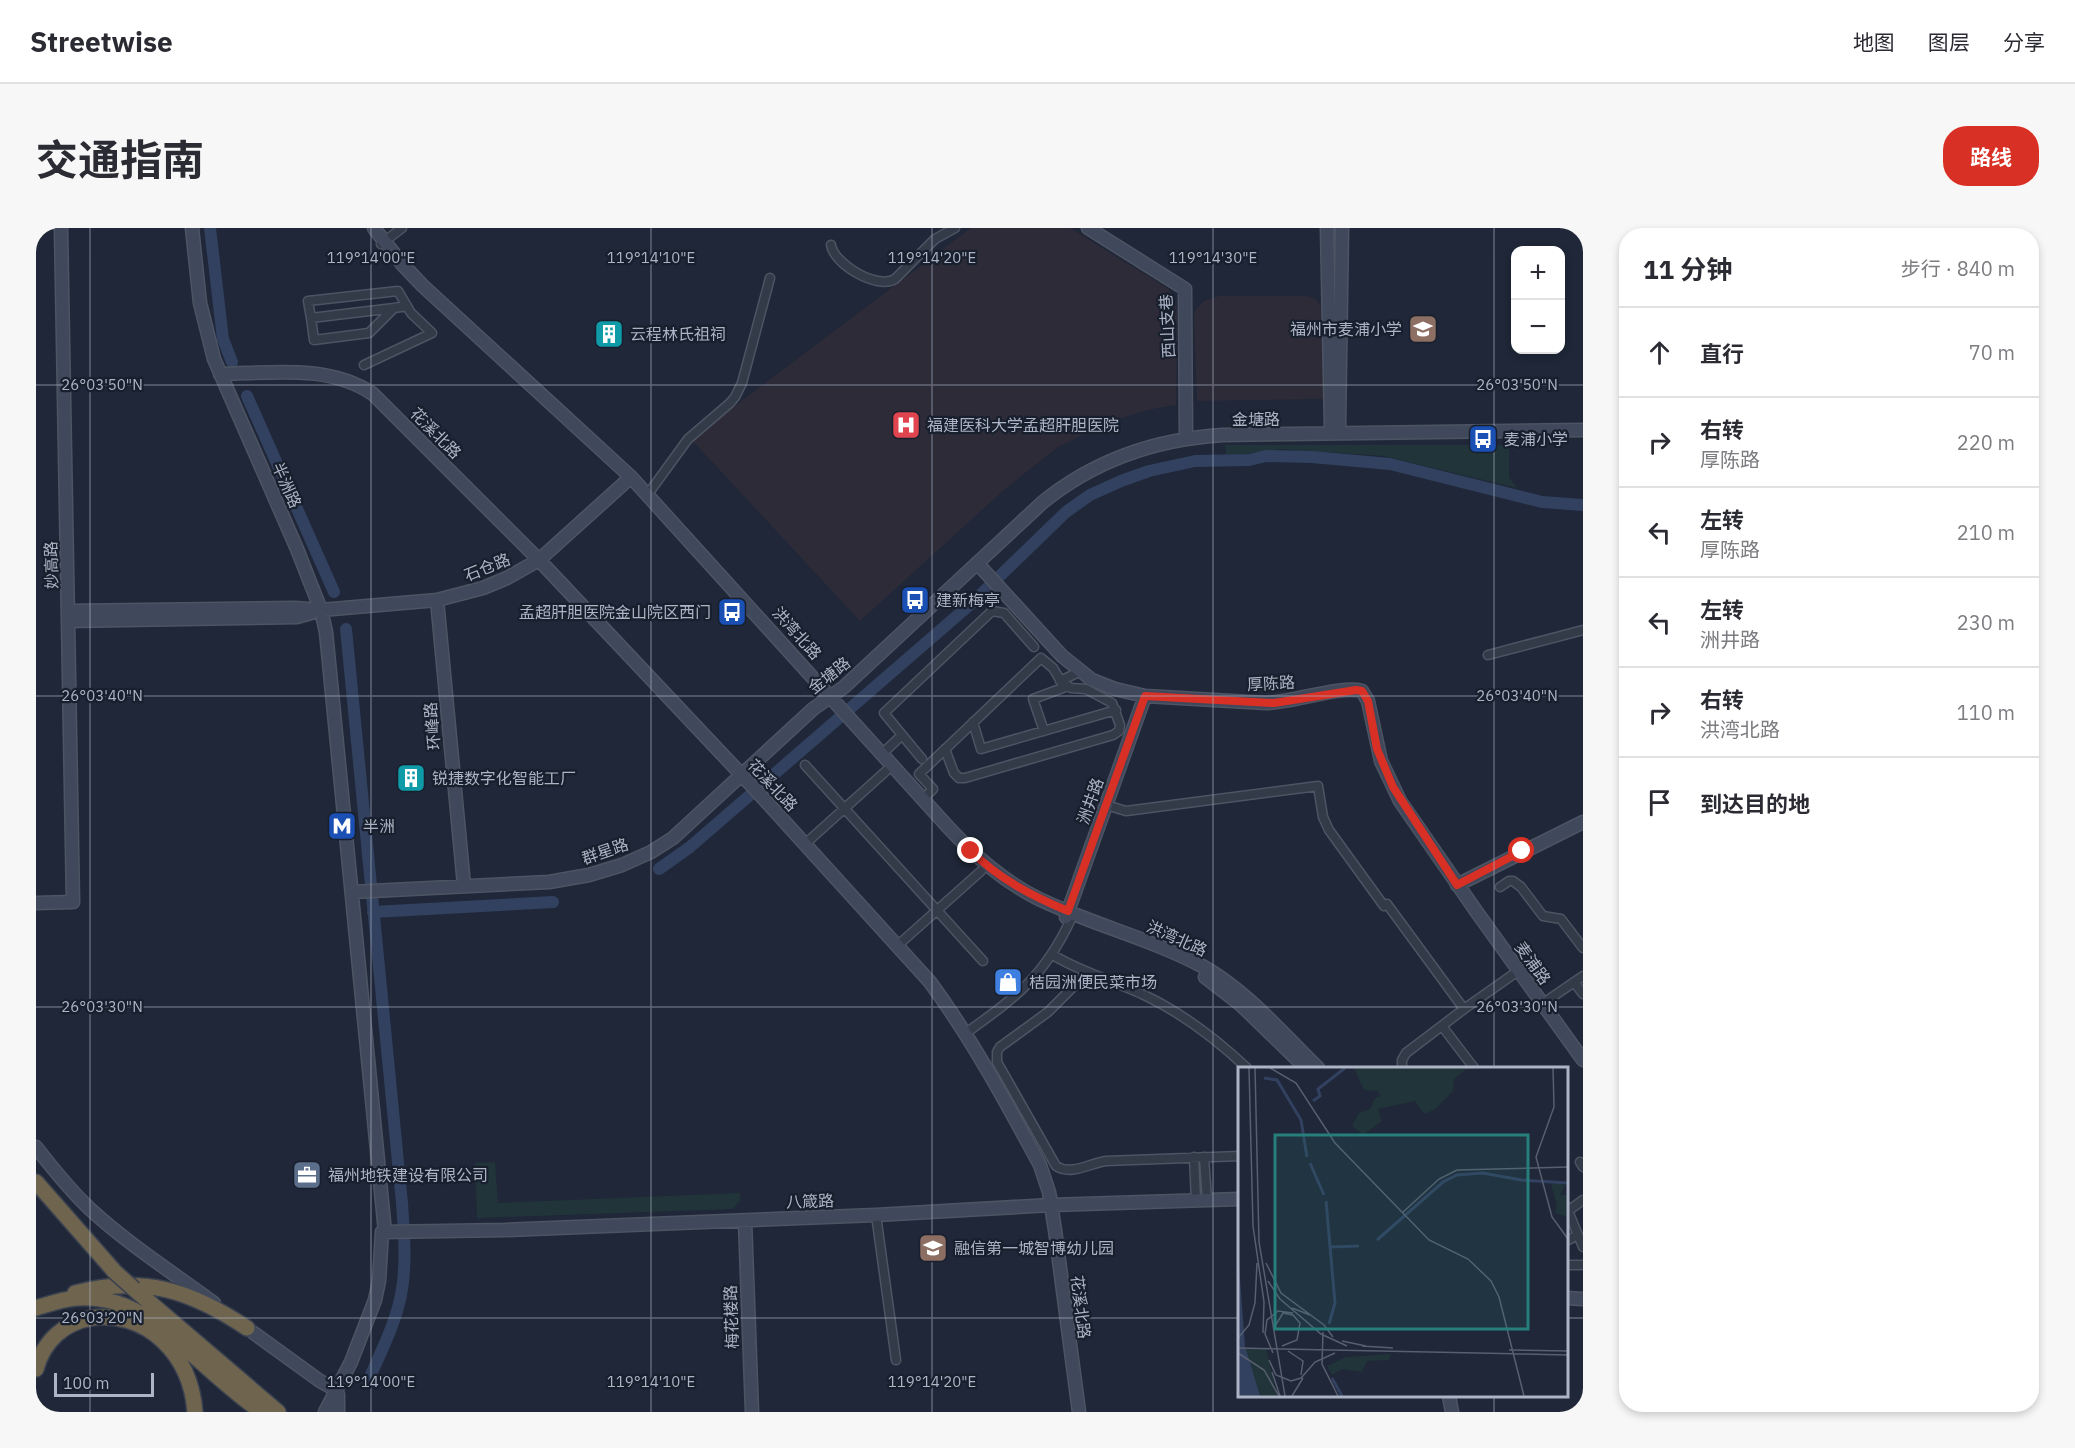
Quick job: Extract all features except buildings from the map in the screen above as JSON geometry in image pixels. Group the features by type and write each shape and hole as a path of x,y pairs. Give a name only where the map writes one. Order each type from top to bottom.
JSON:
{"highway":[{"path":"36,1182 115,1272"},
{"path":"36,1197 66,1231 278,1412"},
{"path":"36,1307 91,1289 114,1285 150,1286 180,1292 202,1301 247,1328"},
{"path":"36,1307 78,1298 125,1306 159,1328 262,1412"},
{"path":"36,1369 38,1360 48,1343 63,1329 86,1319 117,1317 143,1327 165,1342 180,1361 188,1379 195,1412"}],"street":[{"name":"妙高路","path":"36,903 73,902 61,228"},
{"name":"半洲路","path":"192,228 203,318 220,374 297,549 321,610 326,632 352,892 392,1232"},
{"name":"洪湾北路","path":"367,228 417,288 648,494 843,716 886,771 981,871 1017,894 1163,956 1203,976 1240,1004 1304,1067"},
{"name":"洪湾北路","path":"374,228 382,244"},
{"path":"382,244 402,228"},
{"path":"831,245 836,256 866,278 887,282 895,279 935,239 955,228"},
{"name":"西山支巷","path":"1088,228 1185,289 1186,435"},
{"path":"1327,228 1335,427"},
{"path":"1335,427 1342,228"},
{"path":"648,494 688,439 735,397 742,383 770,278"},
{"path":"364,364 432,333 407,306 398,291 308,301 314,340 363,335 375,328 394,308"},
{"path":"311,318 407,306"},
{"name":"花溪北路","path":"220,374 319,374 347,381 366,389 379,399 540,560 754,788 930,982 1013,1103 1046,1178 1078,1412"},
{"name":"金塘路","path":"826,697 844,687 1043,502 1080,476 1141,450 1216,428 1583,422"},
{"name":"金塘路","path":"813,709 1019,513 1050,487 1076,470 1111,453 1148,440 1186,435 1583,430"},
{"name":"石仓路","path":"69,616 297,617 321,610 437,600 483,588 518,573 540,560 629,479"},
{"name":"洪湾北路","path":"629,479 647,502 826,697"},
{"name":"厚陈路","path":"977,563 1053,647 1079,672 1109,687 1145,696 1274,703 1350,690 1362,691 1368,701 1377,749 1393,787 1457,885"},
{"name":"环峰路","path":"437,600 464,885"},
{"path":"922,759 884,713 989,612 994,610 1004,613 1034,647"},
{"path":"1488,655 1583,630"},
{"path":"923,800 933,789 919,774 973,722 1041,658 1053,668 1064,684 1086,689 1109,701 1116,710 1120,728 1117,734 965,778 956,776 945,749"},
{"path":"1044,731 1033,699 1064,684 1079,672"},
{"name":"洲井路","path":"1069,915 1145,696"},
{"name":"群星路","path":"352,892 569,879 622,865 651,852 673,838 813,709"},
{"path":"973,722 981,749 1116,710"},
{"name":"洪湾北路","path":"843,716 882,754 960,840 992,870 1069,915 1168,950 1226,980 1317,1067"},
{"path":"882,754 902,735"},
{"path":"805,765 983,961"},
{"path":"805,844 886,771"},
{"path":"1106,805 1126,811 1318,786 1323,817 1329,830 1384,906 1387,904 1464,1009"},
{"path":"1457,885 1583,822"},
{"path":"897,946 981,871"},
{"path":"1500,887 1509,880 1519,885 1544,916 1558,918 1564,922 1583,948"},
{"name":"麦浦路","path":"1457,885 1583,1060"},
{"path":"966,1034 1017,996 1041,971 1053,955 1069,915"},
{"path":"1053,955 1087,973 1136,992 1171,1009 1202,1029 1246,1067"},
{"path":"1402,1067 1402,1060 1406,1053 1518,971"},
{"path":"1087,973 1048,1012 998,1050 996,1055 1013,1103 1052,1160 1062,1169 1073,1170 1106,1161 1238,1156"},
{"path":"1542,1004 1583,976"},
{"path":"1574,982 1583,994"},
{"path":"1442,1026 1473,1067"},
{"path":"36,1146 73,1192 104,1221 247,1328 336,1390 338,1395 334,1411"},
{"path":"1194,1157 1201,1200"},
{"path":"1201,1200 1204,1157"},
{"name":"八箴路","path":"392,1232 746,1221 1051,1205 1238,1199"},
{"path":"1581,1235 1568,1214 1583,1200"},
{"path":"876,1215 896,1360"},
{"name":"梅花楼路","path":"746,1221 752,1412"},
{"path":"334,1411 351,1379 382,1300 392,1232"},
{"path":"336,1390 359,1344 375,1300 392,1232"},
{"path":"1441,1397 1444,1412"},
{"path":"1449,1397 1452,1412"}],"shaded area":[{"name":"福建医科大学孟超肝胆医院","path":"971,228 1070,228 1167,288 1172,294 1177,310 1176,405 1147,410 1109,422 1058,447 1005,489 860,621 691,439"},
{"path":"1219,296 1306,296 1316,299 1322,309 1323,399 1197,401 1194,315 1196,309 1204,301"}],"green space":[{"path":"1225,445 1509,445 1509,477 1517,488 1383,456 1281,449 1226,454"},
{"path":"495,1162 498,1203 740,1193 740,1201 732,1209 477,1218 475,1163"}],"waterway":[{"path":"210,228 223,339 232,362"},
{"path":"247,396 334,592"},
{"path":"659,869 690,847 973,602 1066,512 1090,495 1121,481 1149,471 1195,461 1249,460 1266,456 1312,457 1390,464 1542,502 1583,505"},
{"path":"346,629 402,1203 404,1249 403,1284 398,1306 387,1339 368,1381"},
{"path":"373,912 553,902"}],"place":[{"name":"福州市麦浦小学","path":"1423,329"},
{"name":"云程林氏祖祠","path":"609,334"},
{"name":"福建医科大学孟超肝胆医院","path":"906,425"},
{"name":"麦浦小学","path":"1483,439"},
{"name":"建新梅亭","path":"915,600"},
{"name":"孟超肝胆医院金山院区西门","path":"732,612"},
{"name":"锐捷数字化智能工厂","path":"411,778"},
{"name":"半洲","path":"342,826"},
{"name":"桔园洲便民菜市场","path":"1008,982"},
{"name":"福州地铁建设有限公司","path":"307,1175"},
{"name":"融信第一城智博幼儿园","path":"933,1248"}],"route":[{"path":"971,851 1004,878 1068,911 1145,696 1274,703 1356,690 1366,695 1377,749 1400,801 1457,885 1522,851"}]}
